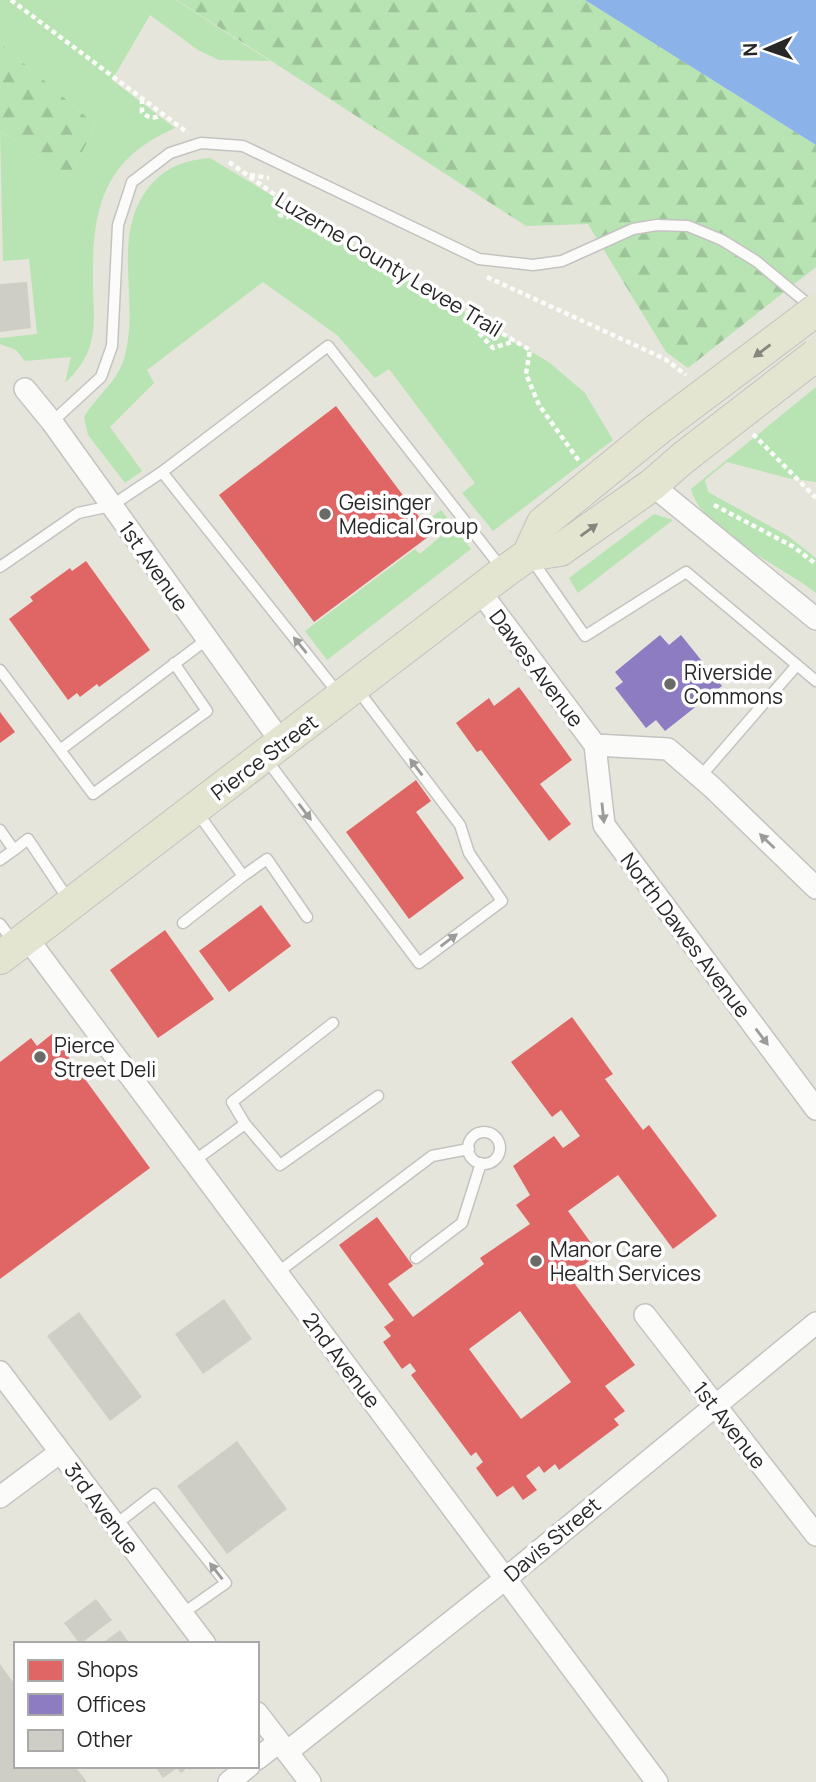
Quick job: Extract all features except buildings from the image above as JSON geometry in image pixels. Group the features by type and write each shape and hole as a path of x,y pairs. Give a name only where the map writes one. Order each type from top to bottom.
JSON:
{"main road":[{"name":"Pierce Street","path":"11,942 71,904 349,693 503,572 543,523 658,429 816,311"},
{"name":"Pierce Street","path":"503,572 560,550 652,485 682,458 816,355"}],"street":[{"name":"1st Avenue","path":"24,389 52,422 206,640 273,750"},
{"path":"652,485 816,619"},
{"name":"Dawes Avenue","path":"503,572 595,745"},
{"path":"595,745 668,749 816,888"},
{"name":"North Dawes Avenue","path":"595,745 604,825 816,1109"},
{"name":"2nd Avenue","path":"11,942 194,1161 657,1782"},
{"name":"1st Avenue","path":"645,1315 816,1535"},
{"name":"Davis Street","path":"259,1758 283,1747 505,1579 816,1323"},
{"name":"3rd Avenue","path":"0,1372 203,1642"},
{"path":"0,1497 60,1452"},
{"path":"259,1716 310,1782"},
{"path":"229,1782 246,1768"}],"lane":[{"path":"52,422 101,377 112,346 118,225 132,182 170,153 201,143 243,146 479,259 533,265 562,261 633,229 657,225 688,226 722,240 756,261 816,311"},
{"path":"0,567 79,513 111,506 162,472 328,346 503,572 585,636 686,572 816,681"},
{"path":"162,472 460,825 469,853 502,901 419,963 273,750"},
{"path":"60,750 206,640"},
{"path":"0,670 93,794 207,711 174,663"},
{"path":"700,777 797,665"},
{"path":"195,809 243,876"},
{"path":"0,830 14,849"},
{"path":"0,860 28,839 71,904"},
{"path":"183,923 267,859 307,917"},
{"path":"333,1023 232,1102 245,1124 280,1165 378,1096"},
{"path":"194,1161 245,1124"},
{"path":"486,1132 496,1137 500,1147 497,1157 489,1163 481,1163 471,1157 468,1149 477,1134 486,1132"},
{"path":"276,1273 432,1156 468,1149"},
{"path":"416,1258 462,1223 481,1163"},
{"path":"115,1525 155,1494 226,1583 182,1614"}],"path":[{"name":"Luzerne County Levee Trail","path":"11,0 274,196 530,350 526,373 539,405 580,462"},
{"path":"142,98 142,112 147,117 155,118 163,114"},
{"path":"274,196 280,215 287,217 298,212"},
{"path":"478,317 477,331 493,348 516,341"},
{"path":"772,452 816,498"},
{"path":"708,501 757,530 794,547 816,564"}],"green space":[{"path":"0,0 176,0 270,61 219,60 198,50 150,15 112,80 175,128 131,155 106,190 95,232 93,335 84,359 65,383 71,357 25,361 16,350 0,344 0,338 37,334 29,259 3,261 0,131 70,176 96,125 0,43"},
{"path":"177,0 585,0 816,145 816,267 688,368 666,352 588,224 526,226"},
{"path":"0,43 96,125 70,176 0,131"},
{"path":"210,158 550,363 585,393 613,440 493,531 462,493 475,483 389,369 375,378 337,335 263,282 147,370 154,383 110,427 142,471 125,483 88,435 84,417 118,373 125,355 129,334 128,247 131,226 137,206 155,180 184,163"},
{"path":"816,387 816,482 787,478 727,462 705,480 708,492 788,536 816,558 816,593 726,534 698,505 691,489"},
{"path":"441,510 471,549 327,660 305,631 415,549 420,554 441,536 429,519"},
{"path":"654,514 673,520 578,593 569,578"}],"water":[{"path":"585,0 816,0 816,145"}],"place":[{"name":"Geisinger Medical Group","path":"325,514"},
{"name":"Riverside Commons","path":"670,684"},
{"name":"Pierce Street Deli","path":"40,1057"},
{"name":"Manor Care Health Services","path":"536,1261"}]}
